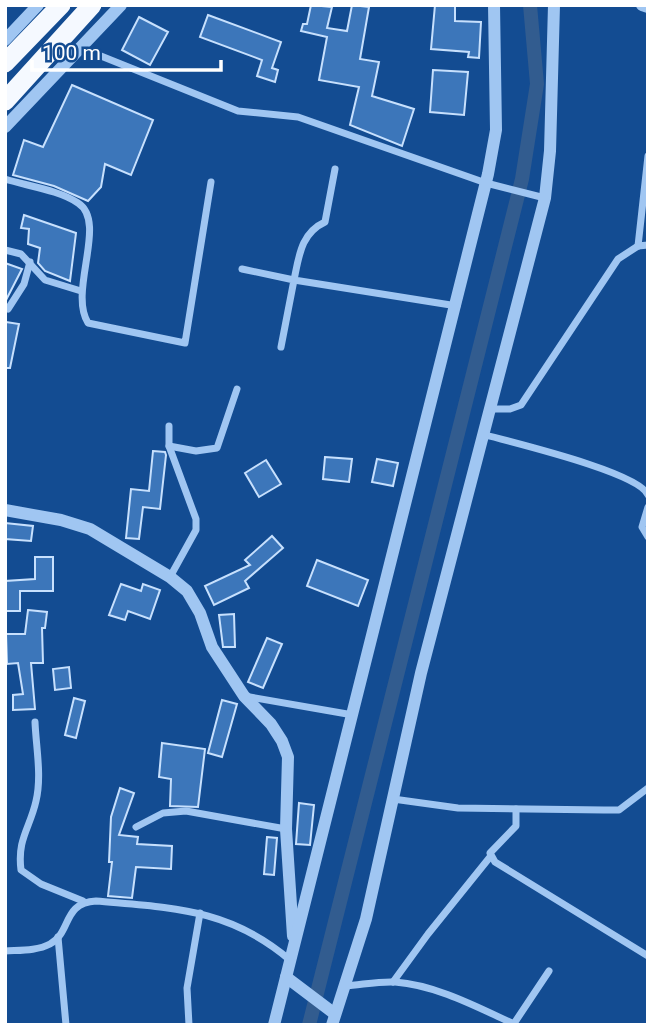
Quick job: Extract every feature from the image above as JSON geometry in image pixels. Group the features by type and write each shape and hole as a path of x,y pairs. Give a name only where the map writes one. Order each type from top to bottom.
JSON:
{"highway":[{"path":"5,63 61,5"},
{"path":"5,101 92,5"}],"street":[{"path":"5,40 38,5"},
{"path":"5,127 121,5"},
{"path":"274,1025 457,306 491,184 496,130 494,5"},
{"path":"286,977 332,1016 345,986 366,919 488,409 545,198 550,151 554,5"},
{"path":"642,5 648,7"},
{"path":"81,48 239,111 298,117 491,184 545,198"},
{"path":"638,246 648,156"},
{"path":"281,347 302,243 313,227 324,222 335,169"},
{"path":"5,179 79,204 88,215 90,234 81,291 82,314 88,323 185,343 211,182"},
{"path":"488,409 510,409 521,405 618,259 638,246 648,245"},
{"path":"5,250 21,254 45,280 81,291"},
{"path":"8,309 24,284 30,262"},
{"path":"242,269 457,306"},
{"path":"169,446 196,451 217,448 237,389"},
{"path":"169,426 169,446 197,519 196,530 170,577"},
{"path":"482,434 568,457 647,491"},
{"path":"648,507 642,527 648,537"},
{"path":"5,510 61,520 90,529 170,577 187,591 200,613 212,647 244,696 271,724 288,757 286,829 292,953"},
{"path":"244,696 353,715"},
{"path":"35,722 38,786 36,802 20,845 21,870 41,884 83,901 177,909 200,914 241,926 292,953"},
{"path":"393,799 457,808 619,810 648,789"},
{"path":"393,982 428,934 491,858 494,848 516,827 516,809"},
{"path":"136,827 163,813 186,811 286,829"},
{"path":"491,858 648,956"},
{"path":"5,951 50,945 58,937 74,908 83,901"},
{"path":"189,1025 187,988 200,914"},
{"path":"58,937 66,1025"},
{"path":"345,986 393,982 415,985 462,1000 513,1024 549,971"}],"building":[{"path":"311,5 332,7 327,28 347,31 352,5 369,7 360,59 379,62 372,96 414,109 402,146 350,125 359,87 319,80 327,37 301,31 303,24 307,24"},
{"path":"435,5 455,5 455,21 481,22 479,58 468,57 469,52 431,49"},
{"path":"208,15 281,42 272,68 278,70 275,82 257,76 262,60 200,37"},
{"path":"139,17 168,32 150,65 122,50"},
{"path":"433,70 468,72 464,115 430,112"},
{"path":"72,85 153,120 131,175 105,164 101,187 88,201 54,186 13,175 24,140 43,147"},
{"path":"24,215 76,233 70,281 45,271 38,263 40,248 28,244 29,229 21,228"},
{"path":"5,263 22,269 5,302"},
{"path":"6,322 19,324 10,368 5,368"},
{"path":"153,451 165,452 166,455 160,509 143,507 139,539 126,538 131,489 149,491"},
{"path":"325,457 352,459 349,482 323,479"},
{"path":"377,459 398,463 393,486 372,482"},
{"path":"266,460 281,484 259,497 245,473"},
{"path":"5,523 33,526 31,541 5,539"},
{"path":"272,536 283,548 245,581 249,588 214,605 205,586 250,565 245,560"},
{"path":"35,557 53,557 53,591 20,591 20,611 5,611 5,581 35,579"},
{"path":"317,560 368,580 358,606 307,586"},
{"path":"121,584 141,591 143,584 160,590 150,619 128,611 125,620 109,615"},
{"path":"28,610 47,612 45,628 42,628 43,663 31,663 35,709 13,710 13,695 23,694 18,663 7,664 6,634 25,634"},
{"path":"234,614 235,647 223,647 219,615"},
{"path":"267,638 282,644 263,688 248,682"},
{"path":"69,667 71,688 55,690 53,669"},
{"path":"74,698 85,701 76,738 65,735"},
{"path":"222,700 237,704 222,757 208,753"},
{"path":"162,743 205,749 198,807 170,806 171,779 159,777"},
{"path":"120,788 134,793 119,835 138,837 137,844 172,846 171,869 136,867 132,898 108,896 112,862 109,862 111,817"},
{"path":"299,803 314,805 310,845 296,844"},
{"path":"267,837 277,838 274,875 264,874"}],"waterway":[{"path":"309,1025 522,179 537,84 530,5"}]}
